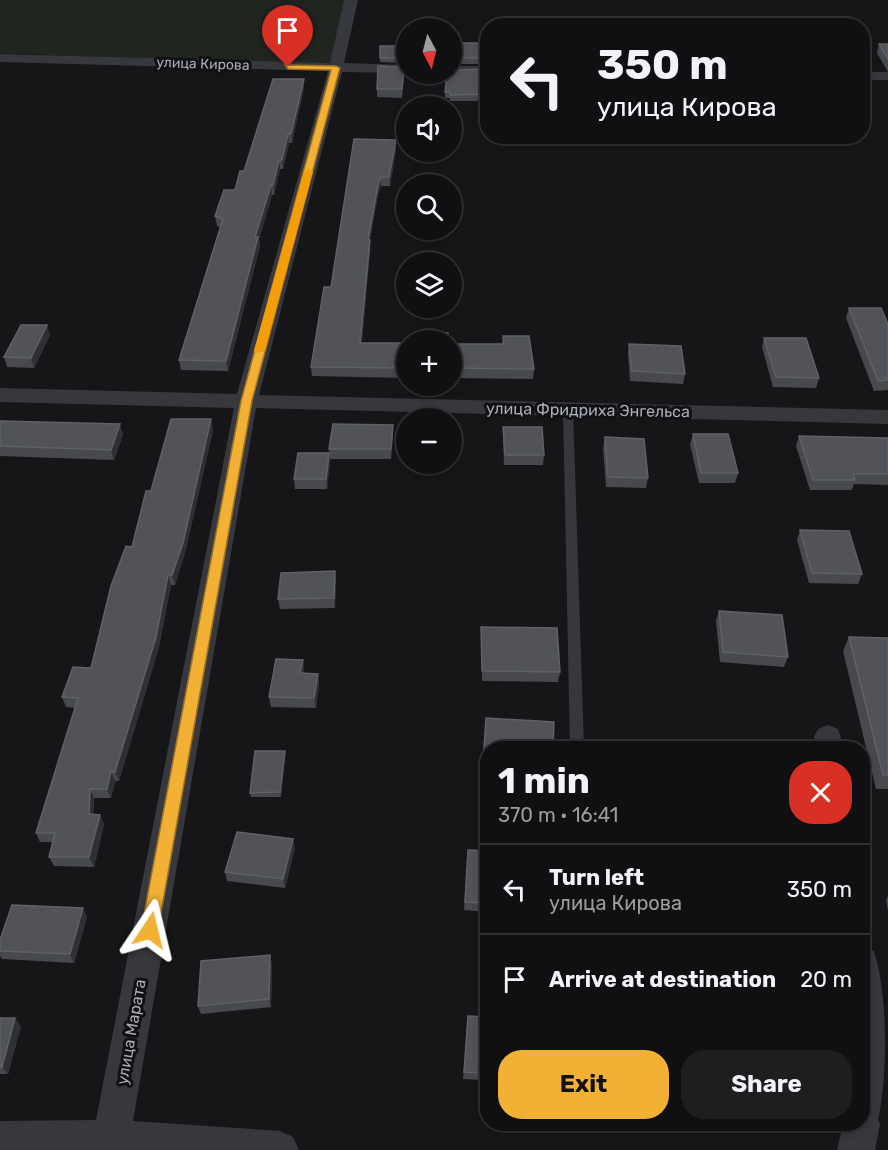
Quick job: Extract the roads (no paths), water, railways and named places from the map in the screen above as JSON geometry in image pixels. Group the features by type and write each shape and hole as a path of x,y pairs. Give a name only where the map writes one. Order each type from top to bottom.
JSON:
{"street":[{"name":"улица Марата","path":"110,1144 246,401 336,68 351,0"},
{"name":"улица Кирова","path":"0,58 396,69"},
{"path":"462,70 480,70"},
{"path":"870,75 888,76"},
{"name":"улица Фридриха Энгельса","path":"0,395 888,417"},
{"path":"870,1014 875,1046 870,1072"},
{"path":"856,1150 860,1131"},
{"path":"0,1140 280,1150"}],"lane":[{"path":"568,409 577,741"}]}
